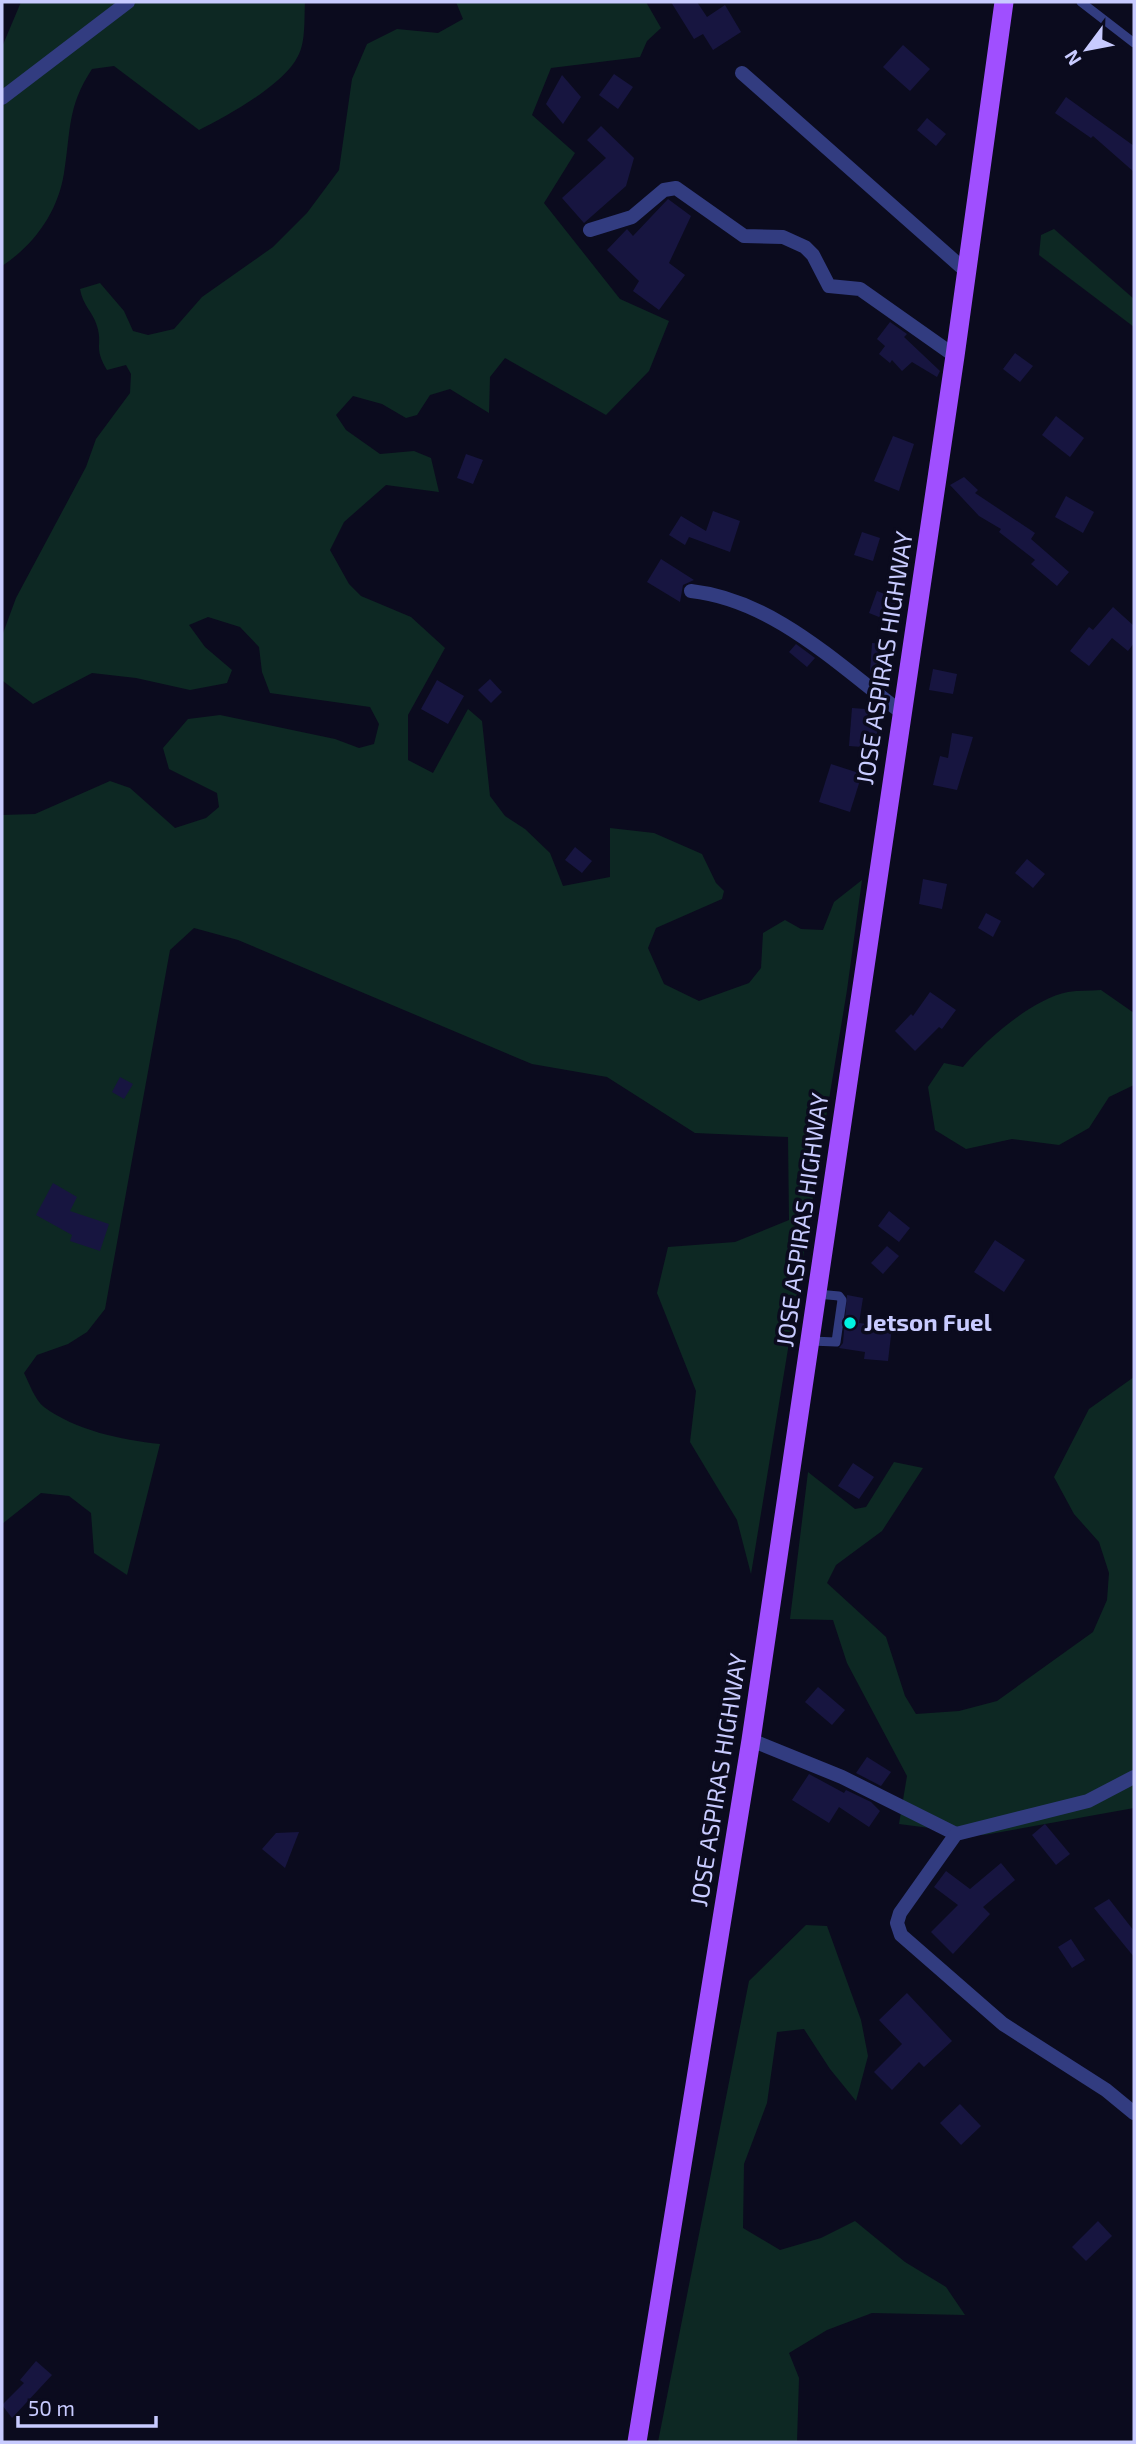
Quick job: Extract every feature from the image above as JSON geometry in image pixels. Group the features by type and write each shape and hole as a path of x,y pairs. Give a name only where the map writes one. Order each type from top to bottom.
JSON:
{"main road":[{"name":"JOSE ASPIRAS HIGHWAY","path":"636,2442 751,1740 955,356 1004,2"}],"street":[{"path":"2,98 128,2"},
{"path":"742,73 967,272"},
{"path":"590,230 632,217 664,190 676,188 744,236 783,237 805,247 813,255 829,286 860,289 955,356"},
{"path":"691,591 718,594 763,612 901,712"},
{"path":"751,1740 842,1777 956,1834 1088,1801 1134,1777"},
{"path":"956,1834 899,1915 899,1933 1003,2024 1098,2085 1134,2113"}],"lane":[{"path":"1081,2 1134,43"}],"green space":[{"path":"21,2 305,2 303,37 298,56 281,78 254,99 199,130 114,66 92,69 74,107 64,173 56,201 34,238 2,266 2,47"},
{"path":"456,2 646,2 661,28 647,41 640,57 551,68 532,115 575,153 544,203 620,299 669,321 649,371 606,415 505,358 490,377 489,413 450,389 430,395 417,415 406,418 382,404 353,396 336,415 346,430 380,454 414,451 431,458 439,492 386,485 344,522 330,550 349,584 361,596 411,617 445,648 408,715 408,760 433,773 468,709 482,721 490,796 505,816 525,829 550,853 563,886 610,877 610,828 654,833 702,854 716,883 724,891 722,899 656,928 648,948 664,984 699,1001 749,983 761,968 763,933 785,920 801,929 823,930 834,902 862,880 847,990 751,1574 737,1520 690,1442 696,1391 657,1293 668,1247 735,1242 789,1220 788,1137 695,1133 607,1077 532,1064 238,940 194,928 170,950 105,1309 87,1332 68,1344 37,1355 24,1373 38,1400 56,1415 99,1433 160,1444 127,1575 94,1553 91,1513 69,1496 41,1493 2,1524 2,815 35,814 110,781 130,788 175,828 206,818 219,807 217,793 169,769 163,748 188,719 220,715 335,739 359,748 374,744 379,724 370,707 270,693 262,672 259,647 240,627 208,617 189,625 205,647 232,670 227,683 190,690 136,678 92,673 33,704 3,681 2,636 16,598 86,467 96,439 130,393 131,374 126,365 107,370 103,362 99,351 97,326 80,289 100,283 124,311 133,331 148,335 174,329 202,297 273,247 307,213 339,170 352,79 367,44 397,29 438,33 463,19"},
{"path":"1054,229 1134,299 1134,327 1039,255 1041,235"},
{"path":"1101,990 1134,1013 1134,1085 1109,1097 1089,1128 1059,1145 1012,1139 966,1149 935,1130 928,1087 944,1063 963,1067 1011,1022 1054,996 1072,991"},
{"path":"1134,1377 1134,1808 984,1835 899,1824 907,1776 847,1663 833,1620 790,1619 808,1472 855,1509 866,1507 894,1462 923,1468 882,1531 836,1565 827,1583 886,1637 905,1696 916,1714 959,1711 997,1701 1093,1632 1107,1600 1109,1573 1099,1542 1074,1514 1054,1477 1089,1409"},
{"path":"806,1925 827,1926 861,2020 868,2056 856,2101 830,2069 804,2029 777,2032 767,2103 744,2164 743,2228 780,2250 821,2238 855,2221 905,2262 946,2287 965,2315 872,2313 827,2330 789,2353 799,2378 797,2442 658,2442 749,1981"}],"building":[{"path":"671,2 697,2 707,17 725,5 741,32 713,50 703,34 694,39"},
{"path":"903,45 930,69 910,91 883,67"},
{"path":"614,74 633,87 618,109 599,95"},
{"path":"562,75 581,97 563,124 546,104"},
{"path":"1066,97 1134,146 1134,172 1093,136 1091,138 1055,113"},
{"path":"927,118 946,134 936,146 917,130"},
{"path":"601,126 634,158 626,186 584,223 562,198 606,158 587,140"},
{"path":"668,199 691,216 669,263 685,275 659,310 633,291 639,281 607,250 627,229 633,236"},
{"path":"890,322 907,334 904,337 940,371 937,377 912,362 902,371 892,360 890,363 879,354 885,346 877,339"},
{"path":"1015,353 1033,366 1020,382 1003,369"},
{"path":"1056,416 1084,438 1070,457 1042,435"},
{"path":"893,436 914,444 899,491 874,481"},
{"path":"466,454 483,460 473,484 457,478"},
{"path":"964,477 978,490 975,493 1035,533 1031,539 1069,572 1057,586 1031,564 1035,560 999,532 1001,529 979,516 950,485"},
{"path":"1066,496 1094,512 1083,533 1055,517"},
{"path":"713,511 740,521 730,552 689,537 685,545 669,535 681,516 706,531"},
{"path":"862,532 880,538 873,561 854,555"},
{"path":"661,559 694,580 683,585 680,602 647,582"},
{"path":"877,591 897,599 889,621 869,613"},
{"path":"1113,607 1134,626 1134,643 1128,651 1112,638 1089,666 1070,651 1089,627 1093,630"},
{"path":"872,643 888,644 886,674 870,673"},
{"path":"796,644 815,658 807,667 789,652"},
{"path":"933,669 957,674 953,694 929,690"},
{"path":"490,679 502,692 491,703 478,690"},
{"path":"437,680 464,696 448,724 421,709"},
{"path":"852,708 879,710 876,748 849,746"},
{"path":"952,733 973,737 957,790 933,785 940,756 948,758"},
{"path":"831,764 862,774 850,812 819,802"},
{"path":"575,847 592,861 582,873 565,860"},
{"path":"1027,859 1045,874 1033,888 1015,873"},
{"path":"923,879 947,884 942,909 919,904"},
{"path":"986,913 1001,921 993,937 978,928"},
{"path":"930,992 956,1010 942,1029 939,1027 915,1051 895,1031 911,1014 913,1016"},
{"path":"120,1077 133,1084 124,1099 112,1092"},
{"path":"53,1183 77,1197 70,1211 109,1224 100,1251 70,1241 72,1235 36,1215"},
{"path":"889,1211 910,1228 899,1242 878,1226"},
{"path":"995,1240 1025,1260 1004,1292 974,1272"},
{"path":"887,1246 899,1256 883,1274 871,1263"},
{"path":"847,1295 863,1298 859,1323 892,1327 888,1361 864,1359 865,1352 839,1348 843,1343"},
{"path":"853,1463 874,1477 859,1499 838,1486"},
{"path":"818,1687 845,1710 832,1725 805,1702"},
{"path":"867,1757 891,1772 881,1786 856,1773"},
{"path":"809,1774 844,1793 846,1790 871,1802 880,1811 869,1827 839,1807 829,1823 792,1800"},
{"path":"1045,1824 1070,1854 1056,1865 1032,1835"},
{"path":"299,1832 285,1868 262,1849 276,1833"},
{"path":"1001,1863 1015,1880 983,1907 990,1914 953,1954 931,1932 958,1905 934,1887 946,1871 970,1889"},
{"path":"1109,1899 1134,1931 1134,1957 1094,1908"},
{"path":"1071,1939 1085,1960 1072,1968 1058,1947"},
{"path":"907,1993 952,2041 924,2067 919,2062 892,2090 874,2072 902,2044 879,2020"},
{"path":"960,2104 981,2126 961,2145 940,2123"},
{"path":"1098,2221 1112,2236 1086,2261 1072,2247"},
{"path":"36,2361 52,2375 12,2418 2,2405 24,2383 20,2380"}],"place":[{"name":"Jetson Fuel","path":"850,1323"}]}
